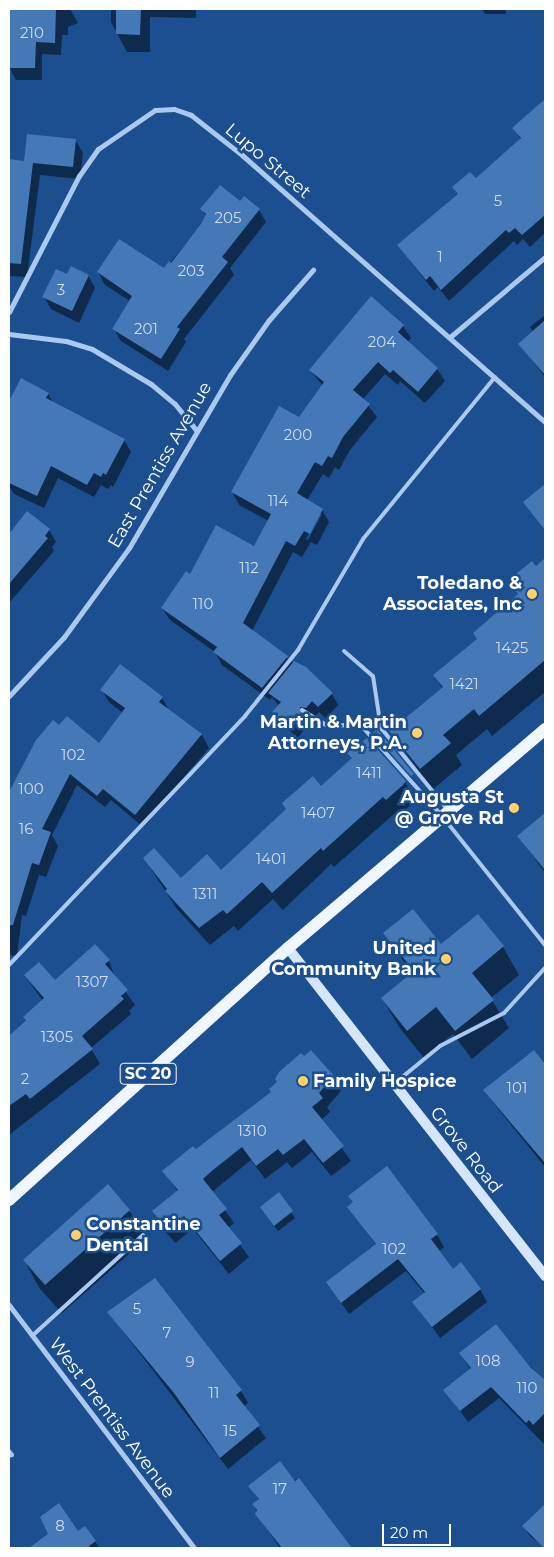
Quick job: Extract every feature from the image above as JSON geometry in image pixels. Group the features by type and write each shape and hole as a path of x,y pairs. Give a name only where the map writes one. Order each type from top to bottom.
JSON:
{"main road":[{"path":"288,948 545,730"},
{"name":"Grove Road","path":"288,948 395,1082 443,1150 545,1276"},
{"name":"SC 20","path":"9,1200 288,948"}],"street":[{"name":"Lupo Street","path":"9,312 79,176 98,149 124,128 154,110 174,109 191,115 242,155 545,422"},
{"path":"450,337 545,257"},
{"name":"East Prentiss Avenue","path":"9,696 64,637 129,548 196,430 258,336 313,270"},
{"path":"9,334 66,341 92,349 151,384 175,404 196,430"},
{"name":"West Prentiss Avenue","path":"9,1306 194,1548"}],"lane":[{"path":"9,965 250,708 298,650 363,539 495,377"},
{"path":"344,651 373,676 382,728 545,945"},
{"path":"302,710 331,728 358,722 446,814"},
{"path":"395,1082 440,1046 504,1013 545,968"},
{"path":"32,1336 143,1235"},
{"path":"9,1451 12,1455 9,1456"}],"building":[{"path":"9,9 56,9 55,43 36,42 35,68 9,68"},
{"path":"116,9 141,9 140,35 116,34"},
{"path":"545,99 545,215 522,235 515,228 509,233 506,230 441,290 430,276 426,280 397,245 458,194 452,187 470,172 476,178 521,138 512,128"},
{"path":"27,134 76,139 73,167 33,163 21,264 9,263 9,159 24,161"},
{"path":"220,185 240,201 244,196 260,209 222,257 228,262 177,327 180,329 161,359 112,329 132,296 97,272 119,239 164,268 169,261 171,263 201,224 206,214 200,209"},
{"path":"71,266 89,275 72,311 42,297 56,269 67,274"},
{"path":"371,296 404,325 398,332 438,368 418,392 393,370 390,373 378,362 353,390 370,404 343,437 332,458 328,456 322,466 315,462 297,493 323,509 310,534 304,531 295,546 286,541 243,623 288,656 262,688 213,652 217,647 161,608 186,571 190,574 216,525 254,546 271,514 231,492 279,406 299,417 324,382 309,370"},
{"path":"545,320 545,375 518,344"},
{"path":"21,378 49,393 46,398 125,439 106,475 103,473 101,477 94,473 87,485 51,466 37,496 9,483 9,401"},
{"path":"545,484 545,530 523,502"},
{"path":"27,511 50,529 45,536 48,538 9,584 9,534"},
{"path":"545,558 545,660 479,716 474,709 443,735 451,743 420,769 384,724 396,714 402,721 443,687 433,675 477,639 473,633 518,594 512,587 521,579 516,574 532,561 536,566"},
{"path":"294,661 306,667 333,693 318,707 312,701 306,708 300,707 302,714 291,728 272,712 281,702 268,693"},
{"path":"120,664 163,697 159,702 202,734 135,815 103,789 97,796 70,774 42,829 51,832 39,865 32,863 13,925 9,925 9,792 36,740 53,720 59,725 67,716 99,743 125,708 100,690"},
{"path":"377,729 414,774 411,776 373,733"},
{"path":"367,738 406,781 386,800 383,797 323,851 321,848 272,893 262,882 227,914 223,910 199,928 165,891 167,889 143,858 154,848 181,878 207,854 221,870 286,809 282,803 313,776 321,786 352,758 347,753"},
{"path":"545,813 545,870 517,836"},
{"name":"United Community Bank","path":"413,909 441,944 478,914 504,946 472,973 494,1000 455,1031 436,1007 407,1031 381,998 414,971 383,933"},
{"path":"95,944 110,960 105,964 128,990 121,996 124,999 82,1036 93,1049 30,1099 26,1094 9,1106 9,1036 26,1020 23,1017 44,998 24,975 39,962 55,980"},
{"path":"311,1050 334,1076 319,1093 323,1098 312,1107 344,1146 323,1163 304,1139 283,1155 278,1149 256,1166 242,1147 203,1179 227,1209 219,1215 242,1243 220,1261 184,1216 167,1230 152,1211 178,1190 162,1171 193,1146 196,1149 271,1092 269,1089 277,1082 275,1079 279,1072 301,1053 304,1056"},
{"path":"534,1050 545,1064 545,1163 483,1090"},
{"path":"387,1166 438,1234 431,1239 453,1269 461,1262 481,1289 432,1327 412,1302 425,1292 398,1259 341,1303 326,1282 376,1244 347,1207 353,1202 348,1196"},
{"name":"Constantine Dental","path":"108,1184 130,1210 45,1285 23,1260"},
{"path":"279,1192 293,1211 274,1226 260,1207"},
{"path":"155,1278 242,1390 236,1395 260,1425 220,1458 174,1393 107,1312"},
{"path":"496,1324 530,1367 545,1380 545,1413 533,1425 529,1420 526,1423 491,1387 460,1411 443,1390 471,1368 459,1353"},
{"path":"280,1461 295,1481 299,1478 352,1548 282,1548 255,1514 257,1510 252,1504 259,1499 248,1486"},
{"path":"59,1503 78,1531 85,1526 96,1541 89,1546 91,1548 29,1548 48,1534 40,1517"},
{"path":"545,1504 545,1548 544,1548 522,1526"}],"place":[{"name":"Toledano & Associates, Inc","path":"532,594"},
{"name":"Martin & Martin Attorneys, P.A.","path":"417,733"},
{"name":"Augusta St @ Grove Rd","path":"514,808"},
{"name":"United Community Bank","path":"446,959"},
{"name":"Family Hospice","path":"303,1081"},
{"name":"Constantine Dental","path":"76,1235"}]}
